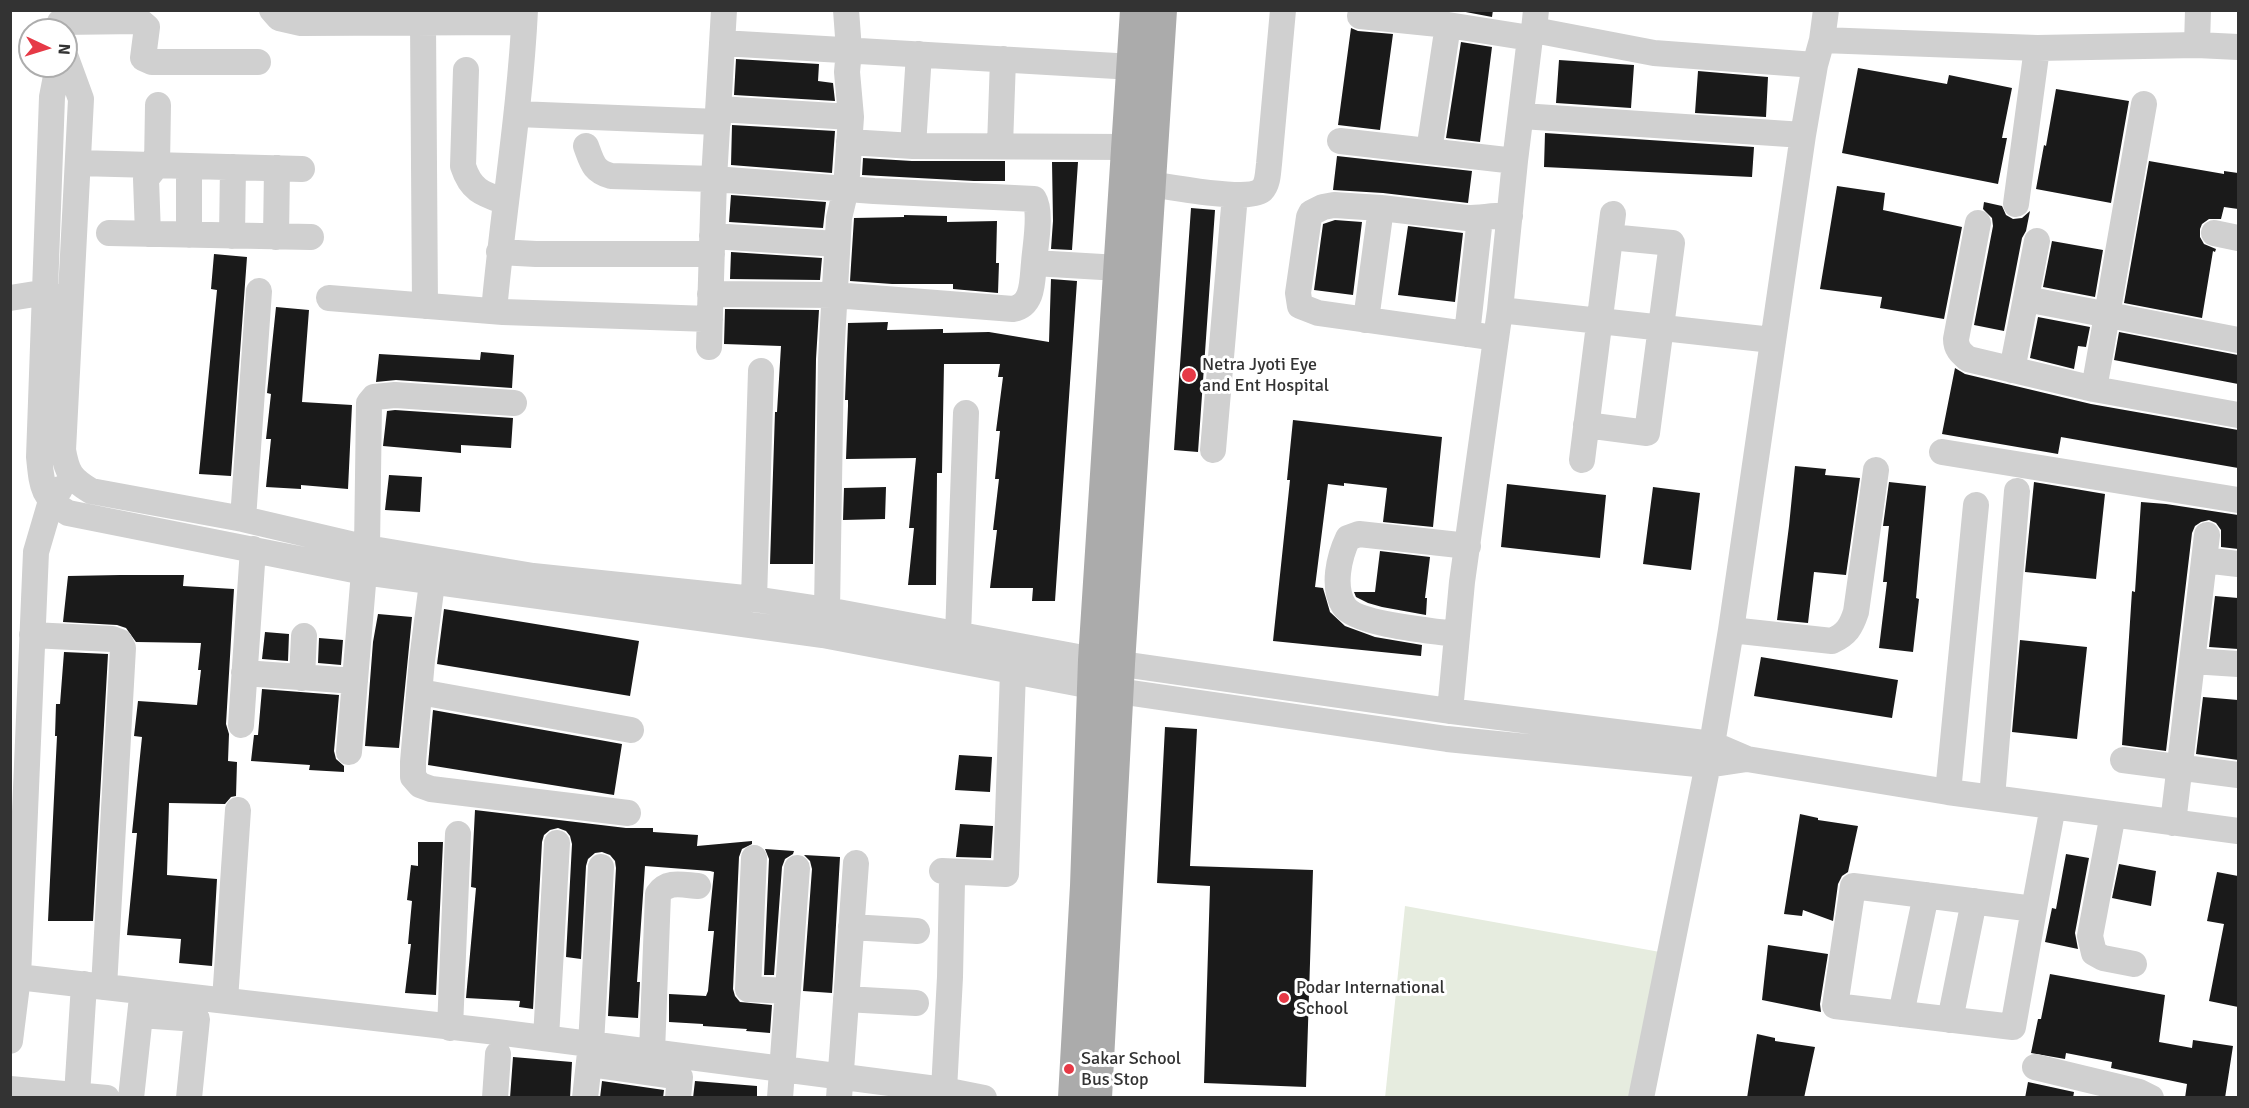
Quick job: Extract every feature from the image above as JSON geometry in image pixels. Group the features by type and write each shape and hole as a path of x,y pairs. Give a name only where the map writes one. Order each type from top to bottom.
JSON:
{"main road":[{"path":"1096,1098 1119,268 1136,10"},
{"path":"1074,1098 1086,886 1150,184 1161,10"}],"street":[{"path":"272,10 279,18 301,23 423,22 524,16 518,114 499,252 494,311"},
{"path":"709,347 714,179 724,10"},
{"path":"827,610 834,295 839,218 846,189 850,129 846,10"},
{"path":"1150,184 1235,195 1251,194 1262,190 1267,180 1283,10"},
{"path":"1641,1098 1709,754 1731,630 1803,135 1826,10"},
{"path":"2197,45 2199,10"},
{"path":"1360,16 1448,25 1533,26 1654,53 1815,64"},
{"path":"78,21 140,21 147,27 143,58 152,62 258,62"},
{"path":"423,22 425,306"},
{"path":"1429,151 1448,25"},
{"path":"1450,711 1456,634 1500,310 1515,160 1533,26"},
{"path":"1822,40 2037,48 2197,45 2238,47"},
{"path":"722,43 1133,67"},
{"path":"2016,204 2037,48"},
{"path":"913,146 919,54"},
{"path":"1000,146 1003,59"},
{"path":"466,70 463,166 467,179 473,187 484,194 506,202"},
{"path":"56,78 52,97 63,450 66,467 74,481 91,491 243,519 432,583 745,623 823,635 1013,671 1106,675 1450,711 1948,792 2238,831"},
{"path":"73,78 81,99 78,163 58,297 39,457 44,493 68,513 253,549 754,599 827,610 958,635 1106,675 1447,739 1709,754"},
{"path":"2094,389 2144,104"},
{"path":"148,234 146,179 157,165 158,105"},
{"path":"518,114 719,115 850,129 913,146 1128,147"},
{"path":"1522,116 1803,135"},
{"path":"1340,141 1515,160"},
{"path":"329,298 494,311 710,307 834,295 1013,309 1021,308 1029,296 1037,219 1037,205 1034,199 714,179 618,176 601,173 593,165 586,146"},
{"path":"78,163 290,169 276,237"},
{"path":"189,166 189,235"},
{"path":"232,236 233,167"},
{"path":"1213,450 1235,195"},
{"path":"1496,338 1308,310 1300,306 1299,281 1311,213 1323,207 1334,205 1381,208 1480,218 1490,214 1510,216"},
{"path":"1366,320 1381,208"},
{"path":"1467,334 1480,218"},
{"path":"1978,223 1956,345 1960,353 1968,359 2094,389 2238,415"},
{"path":"1582,460 1586,426 1600,321 1611,226 1672,243 1647,433 1586,426"},
{"path":"109,233 311,237"},
{"path":"2012,370 2037,241"},
{"path":"499,252 536,254 712,245 837,244"},
{"path":"1034,263 1119,268"},
{"path":"243,519 259,291"},
{"path":"10,298 58,297"},
{"path":"2025,299 2238,340"},
{"path":"1500,310 1772,340"},
{"path":"754,599 761,371"},
{"path":"349,752 365,560 369,403 374,398 395,395 514,403"},
{"path":"958,635 966,413"},
{"path":"1942,452 2238,500"},
{"path":"1731,630 1832,641 1844,635 1852,626 1856,612 1876,470"},
{"path":"10,1041 18,977 36,552 51,501 70,473"},
{"path":"1992,798 2017,491"},
{"path":"1948,792 1976,505"},
{"path":"1456,634 1376,622 1358,617 1344,607 1337,588 1342,551 1348,538 1359,534 1468,546"},
{"path":"2173,823 2207,535"},
{"path":"241,725 253,549"},
{"path":"2204,560 2238,564"},
{"path":"432,583 413,777 420,785 431,789 628,813"},
{"path":"33,635 112,639 120,642 123,648 94,986 77,1095"},
{"path":"302,678 304,636"},
{"path":"2192,661 2238,664"},
{"path":"944,1090 950,977 947,876 1006,874 1013,671"},
{"path":"244,674 355,681"},
{"path":"420,692 631,730"},
{"path":"2123,760 2238,775"},
{"path":"2034,909 1853,886 1835,1006 2013,1028 2053,806"},
{"path":"225,1000 238,810"},
{"path":"2113,814 2091,944 2094,953 2103,958 2134,964"},
{"path":"450,1028 458,834"},
{"path":"546,1038 557,843"},
{"path":"754,858 748,989 788,991"},
{"path":"839,1087 856,863"},
{"path":"585,1098 590,1054 601,867"},
{"path":"780,1098 797,868"},
{"path":"652,1052 658,894 663,887 669,885 698,886"},
{"path":"1901,1014 1926,895"},
{"path":"1950,1020 1974,902"},
{"path":"851,927 917,931"},
{"path":"18,977 94,986 198,1019 189,1098"},
{"path":"846,999 916,1003"},
{"path":"142,1003 225,1000 546,1038 590,1054 680,1077 678,1098"},
{"path":"131,1098 142,1003"},
{"path":"590,1054 652,1052 782,1069 839,1087 944,1090 984,1098"},
{"path":"495,1098 498,1054"},
{"path":"2035,1067 2139,1092 2151,1098"},
{"path":"10,1089 107,1098"}],"shaded area":[{"path":"1405,906 1660,952 1631,1097 1385,1098"}],"building":[{"path":"1455,10 1493,10 1492,17"},
{"path":"1351,28 1358,31 1393,34 1380,130 1338,125"},
{"path":"1461,42 1492,47 1480,142 1446,138"},
{"path":"736,59 819,64 818,81 833,83 835,101 734,95"},
{"path":"1559,60 1634,65 1631,108 1556,103"},
{"path":"1858,68 1947,84 1949,75 2012,88 2002,138 2007,138 1998,184 1842,153"},
{"path":"1698,71 1768,77 1766,117 1695,113"},
{"path":"2056,89 2129,101 2111,203 2036,189"},
{"path":"732,125 835,131 832,173 731,165"},
{"path":"1545,133 1754,147 1752,177 1544,167"},
{"path":"1337,156 1472,171 1468,203 1383,193 1333,190"},
{"path":"863,158 912,161 1005,161 1005,181 862,175"},
{"path":"2149,161 2224,174 2224,171 2238,173 2238,209 2224,207 2221,219 2209,219 2202,224 2200,229 2200,237 2204,244 2216,249 2215,252 2213,251 2202,318 2124,303"},
{"path":"1052,162 1078,162 1072,250 1051,249"},
{"path":"1837,186 1885,193 1883,210 1962,227 1944,319 1880,308 1882,297 1820,289"},
{"path":"731,195 826,202 823,228 729,222"},
{"path":"1984,202 2002,206 2006,215 2013,219 2022,218 2030,211 2026,231 2022,238 2004,331 1974,325 1993,226 1992,218 1983,209"},
{"path":"1191,208 1215,210 1198,452 1174,450"},
{"path":"904,215 947,216 947,222 997,221 998,293 953,289 953,284 850,281 854,218 904,217"},
{"path":"1335,220 1362,222 1353,295 1314,290 1323,224"},
{"path":"1408,226 1463,233 1455,302 1398,295"},
{"path":"2052,241 2103,250 2095,297 2043,287"},
{"path":"731,252 822,258 820,280 730,279"},
{"path":"214,254 247,257 231,476 199,474 217,290 211,289"},
{"path":"1051,279 1077,281 1055,601 1032,601 1033,588 990,588 997,530 993,530 999,479 995,479 1000,431 996,431 1003,377 998,377 1000,364 944,364 942,473 937,473 936,585 908,585 914,528 909,528 916,458 846,459 848,400 845,400 848,323 888,322 887,330 943,329 943,333 989,332 1049,342"},
{"path":"276,307 309,310 302,402 352,405 348,489 301,485 301,489 266,487 271,439 266,439 271,394 267,393"},
{"path":"725,309 819,310 816,359 813,564 770,564 775,412 777,412 781,346 724,344"},
{"path":"2038,317 2090,327 2086,347 2078,346 2074,369 2030,358"},
{"path":"2119,332 2238,355 2238,384 2114,360"},
{"path":"481,352 514,355 512,388 396,380 376,382 379,354 480,360"},
{"path":"1955,368 1965,374 2091,404 2238,430 2238,468 2061,437 2058,454 1942,434"},
{"path":"387,411 513,418 511,448 461,445 461,453 383,446"},
{"path":"1293,420 1442,437 1433,527 1383,522 1387,488 1344,483 1344,486 1328,484 1315,587 1323,588 1330,612 1345,626 1375,637 1422,645 1421,656 1273,641 1290,480 1287,480"},
{"path":"1795,466 1826,469 1825,475 1860,478 1846,575 1814,572 1808,623 1777,620"},
{"path":"389,475 422,477 420,512 385,510"},
{"path":"1889,482 1926,486 1916,598 1919,599 1913,652 1879,648 1887,582 1883,582 1889,526 1883,526"},
{"path":"2034,482 2105,494 2096,579 2025,572"},
{"path":"1507,484 1606,495 1600,558 1501,547"},
{"path":"886,487 885,519 843,520 844,488"},
{"path":"1653,487 1700,493 1691,570 1643,564"},
{"path":"2141,502 2238,515 2238,549 2221,547 2221,530 2216,523 2209,520 2195,526 2192,533 2166,751 2122,745 2132,591 2135,592"},
{"path":"1380,551 1430,557 1425,598 1427,598 1426,615 1382,607 1356,597 1354,592 1375,592"},
{"path":"184,575 183,586 234,589 226,724 229,734 228,761 237,762 236,796 231,797 225,804 169,803 167,875 217,879 212,966 179,963 181,939 127,935 137,833 132,833 142,737 134,736 138,701 197,705 201,643 136,642 126,628 117,625 63,622 68,576"},
{"path":"2215,596 2238,598 2238,649 2209,647"},
{"path":"444,609 639,641 630,696 437,664"},
{"path":"378,614 412,617 399,748 365,746 373,642"},
{"path":"265,632 289,634 288,661 262,659"},
{"path":"319,638 343,640 341,665 318,663"},
{"path":"2020,640 2087,647 2077,739 2012,732"},
{"path":"64,652 108,654 93,921 48,921 57,736 55,736 56,704 60,704"},
{"path":"1761,657 1898,680 1892,718 1754,696"},
{"path":"262,689 339,695 334,751 336,759 344,766 344,772 309,770 310,765 251,761 254,735 258,735"},
{"path":"2203,697 2238,700 2238,760 2196,754"},
{"path":"433,710 622,744 614,795 428,765"},
{"path":"1165,727 1197,729 1190,866 1313,870 1306,1087 1204,1083 1210,886 1157,883"},
{"path":"959,755 992,757 990,792 955,790"},
{"path":"475,810 626,828 653,828 653,832 698,835 697,846 752,841 752,844 742,849 739,857 733,989 740,1002 772,1005 770,1033 669,1022 669,994 706,996 708,991 714,931 708,931 714,872 710,871 645,866 637,982 640,982 638,1018 608,1016 615,861 610,855 602,852 595,853 588,859 581,959 566,957 572,844 566,831 558,828 544,835 542,842 533,1009 519,1007 520,1001 466,998 476,888 471,887"},
{"path":"1800,814 1818,818 1818,820 1858,826 1848,872 1842,876 1838,884 1833,921 1803,910 1802,916 1784,914"},
{"path":"960,824 993,826 991,858 956,857"},
{"path":"418,842 443,842 436,995 405,993 411,944 408,944 412,901 407,900 411,865 418,866"},
{"path":"765,849 794,851 785,859 782,867 774,975 764,975 769,859"},
{"path":"2066,854 2089,858 2075,933 2078,949 2045,942 2052,908 2056,909"},
{"path":"804,855 840,857 832,993 803,991 812,869 810,861"},
{"path":"2119,864 2156,871 2151,906 2112,898"},
{"path":"2217,872 2238,876 2238,1007 2209,1001 2224,924 2207,921"},
{"path":"1768,945 1828,954 1820,1004 1821,1012 1762,1000"},
{"path":"2050,974 2165,995 2159,1042 2192,1048 2193,1040 2233,1046 2225,1098 2185,1098 2187,1084 2111,1068 2112,1062 2066,1053 2065,1059 2031,1053"},
{"path":"1757,1034 1775,1038 1775,1041 1815,1047 1804,1098 1747,1098"},
{"path":"513,1057 572,1062 570,1098 510,1098"},
{"path":"602,1081 664,1090 663,1098 600,1098"},
{"path":"695,1081 757,1086 757,1098 693,1098"},
{"path":"2028,1082 2074,1092 2073,1098 2025,1098"}],"place":[{"name":"Netra Jyoti Eye and Ent Hospital","path":"1189,375"},
{"name":"Podar International School","path":"1284,998"},
{"name":"Sakar School Bus Stop","path":"1069,1069"}]}
